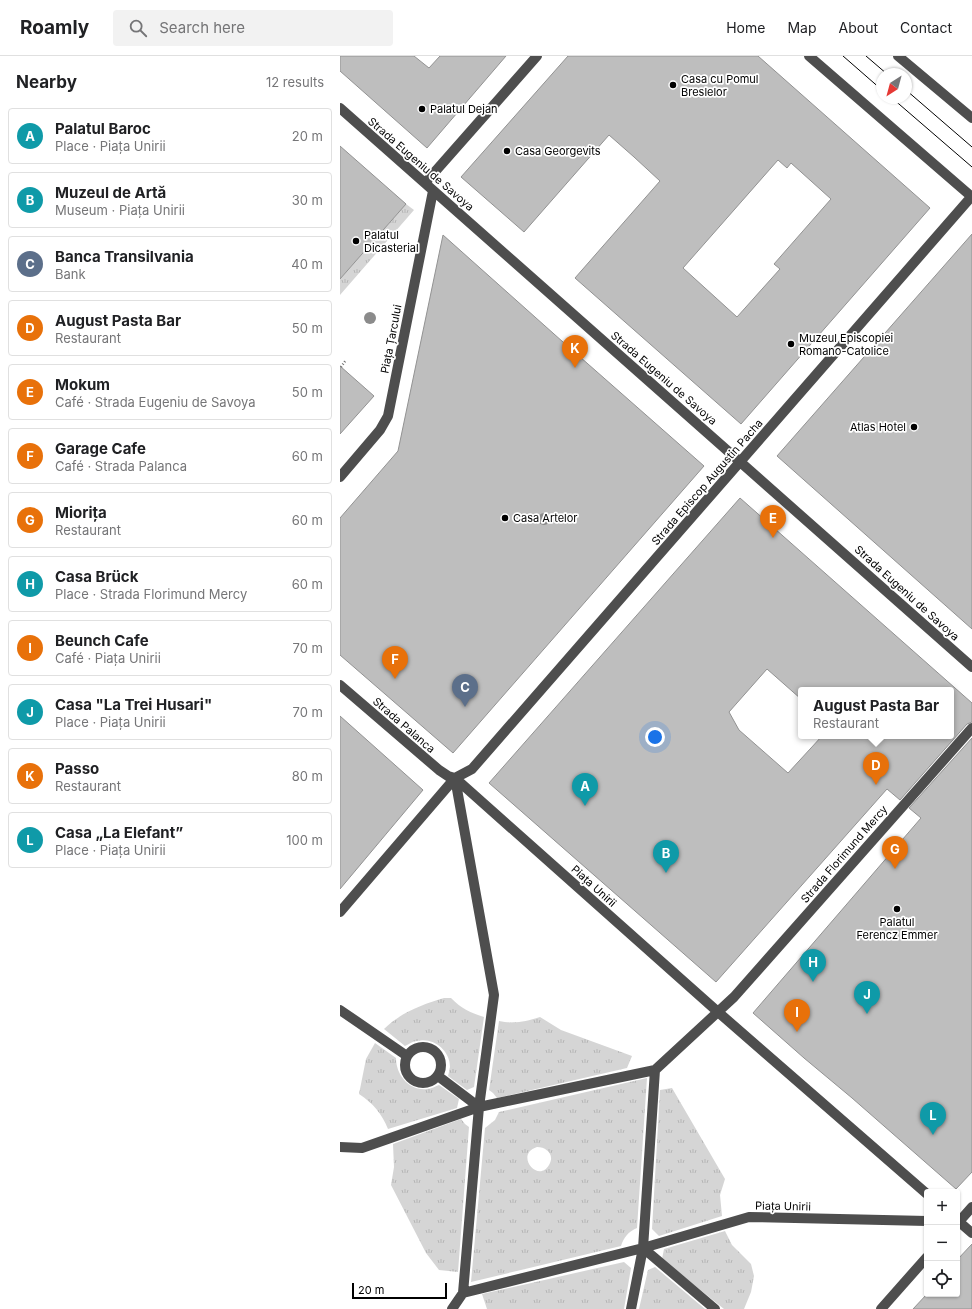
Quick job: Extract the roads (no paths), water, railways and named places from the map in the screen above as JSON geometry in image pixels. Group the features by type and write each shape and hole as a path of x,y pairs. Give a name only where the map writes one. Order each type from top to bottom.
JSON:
{"street":[{"path":"426,183 537,56"},
{"path":"809,56 972,197"},
{"path":"898,56 972,118"},
{"name":"Strada Eugeniu de Savoya","path":"340,108 972,667"},
{"name":"Piața Țarcului","path":"340,477 380,430 388,416 434,190"},
{"name":"Strada Episcop Augustin Pacha","path":"455,778 472,769 972,197"},
{"name":"Strada Palanca","path":"340,685 439,770 448,776 455,778"},
{"name":"Strada Florimund Mercy","path":"718,1012 734,997 972,728"},
{"path":"340,912 455,778"},
{"path":"452,1309 463,1293 479,1107 494,995 455,778"},
{"name":"Piața Unirii","path":"455,778 718,1012 924,1191"},
{"path":"340,1010 407,1056"},
{"path":"340,1147 362,1148 479,1107 655,1070 718,1012"},
{"path":"416,1048 428,1048 433,1050 438,1054 442,1065 438,1076 434,1081 427,1083 415,1082 410,1079 405,1068 407,1056 416,1048"},
{"path":"631,1309 643,1248 655,1070"},
{"path":"438,1076 479,1107"},
{"path":"960,1219 972,1207"},
{"name":"Piața Unirii","path":"463,1293 643,1248 749,1217 924,1221"},
{"path":"960,1222 972,1221"},
{"path":"960,1224 972,1233"},
{"path":"643,1248 715,1309"},
{"path":"881,1309 924,1260"}],"tram line":[{"path":"843,56 876,85"},
{"path":"866,56 880,68"},
{"path":"912,95 972,147"},
{"path":"899,104 972,167"}],"place":[{"name":"Casa cu Pomul Breslelor","path":"673,85"},
{"name":"Palatul Dejan","path":"422,109"},
{"name":"Casa Georgevits","path":"507,151"},
{"name":"Palatul Dicasterial","path":"356,241"},
{"name":"Muzeul Episcopiei Romano-Catolice","path":"791,344"},
{"name":"Passo","path":"575,368"},
{"name":"Atlas Hotel","path":"914,427"},
{"name":"Casa Artelor","path":"505,518"},
{"name":"Mokum","path":"773,538"},
{"name":"Garage Cafe","path":"395,679"},
{"name":"Banca Transilvania","path":"465,707"},
{"name":"August Pasta Bar","path":"876,785"},
{"name":"Palatul Baroc","path":"585,806"},
{"name":"Miorița","path":"895,869"},
{"name":"Muzeul de Artă","path":"666,873"},
{"name":"Palatul Ferencz Emmer","path":"897,909"},
{"name":"Casa Brück","path":"813,982"},
{"name":"Casa \"La Trei Husari\"","path":"867,1014"},
{"name":"Beunch Cafe","path":"797,1032"},
{"name":"Casa „La Elefant”","path":"933,1135"}]}
